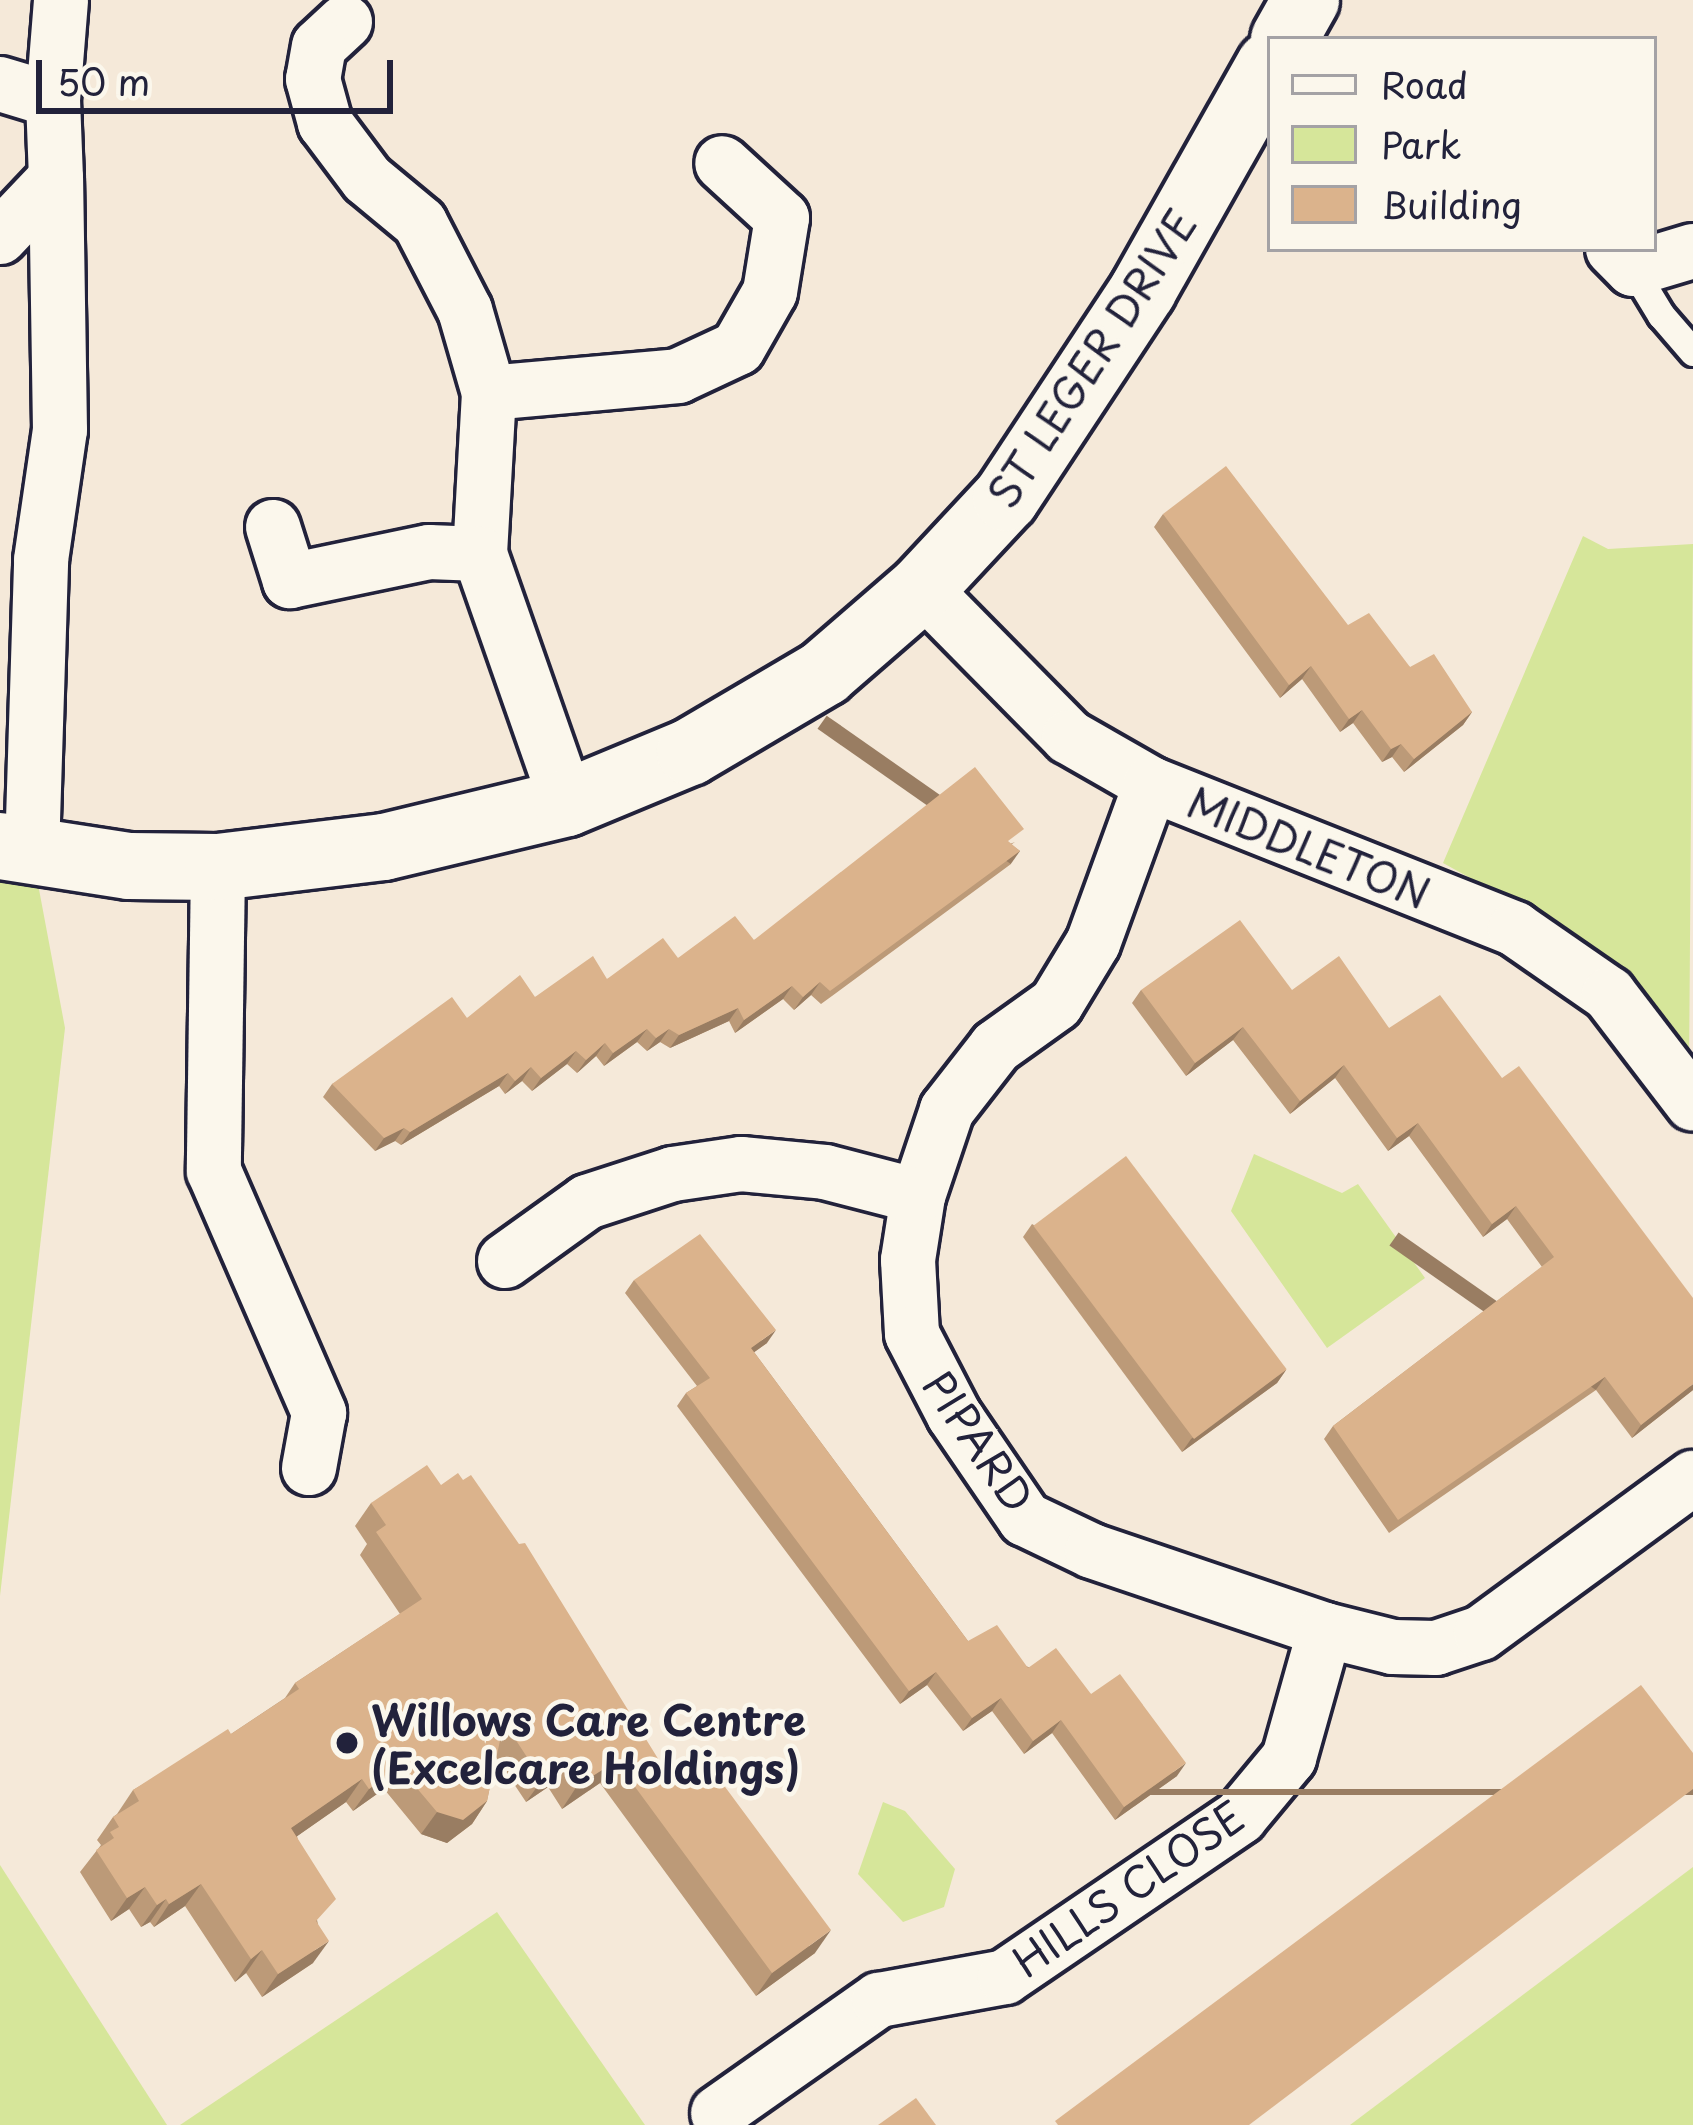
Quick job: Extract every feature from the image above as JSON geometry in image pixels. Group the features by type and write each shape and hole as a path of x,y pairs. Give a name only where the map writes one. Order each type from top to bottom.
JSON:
{"street":[{"path":"16,849 41,560 60,430 53,100 62,0"},
{"path":"1287,36 1306,0"},
{"path":"345,22 319,46 313,79 325,123 367,178 420,223 465,310 488,393 480,554 567,803"},
{"name":"ST LEGER DRIVE","path":"16,849 129,866 218,867 384,847 567,803 690,752 824,673 922,589 1006,498 1143,290 1267,70"},
{"path":"0,85 53,100"},
{"path":"488,393 678,376 738,348 770,292 782,218 722,163"},
{"path":"0,237 56,178"},
{"path":"1623,259 1693,251"},
{"path":"273,526 290,581 429,552 480,554"},
{"name":"MIDDLETON","path":"922,589 1069,737 1151,784 1515,928 1610,994 1693,1104"},
{"name":"PIPARD","path":"1151,784 1093,943 1055,1004 996,1047 947,1110 918,1196 908,1260 912,1334 954,1415 1025,1520 1092,1551 1325,1630"},
{"path":"218,867 214,1171 319,1413 309,1468"},
{"path":"505,1261 587,1202 673,1174 741,1164 825,1172 918,1196"},
{"path":"1325,1630 1393,1647 1436,1648 1481,1633 1693,1478"},
{"name":"HILLS CLOSE","path":"718,2113 879,2000 1005,1977 1240,1817 1289,1758 1325,1630"}],"lane":[{"path":"1623,259 1693,352"}],"green space":[{"path":"1583,536 1608,549 1693,544 1689,1073 1595,947 1443,863"},
{"path":"0,846 32,852 65,1028 0,1596"},
{"path":"1254,1154 1342,1193 1358,1184 1425,1278 1327,1348 1231,1211"},
{"path":"883,1802 905,1811 955,1869 944,1907 903,1922 858,1874"},
{"path":"0,1865 167,2125 0,2125"},
{"path":"1693,1867 1693,2125 1350,2125"},
{"path":"497,1912 645,2125 180,2125"}],"building":[{"path":"1226,466 1348,625 1369,613 1410,667 1434,654 1472,712 1414,759 1401,744 1391,749 1362,710 1349,719 1311,666 1289,685 1163,514"},
{"path":"975,767 1024,829 1008,841 1020,851 830,991 820,982 803,997 792,986 744,1020 738,1008 679,1035 669,1029 656,1038 647,1029 613,1053 605,1043 586,1060 576,1051 541,1078 531,1067 515,1081 508,1073 410,1132 404,1128 384,1138 332,1084 452,997 467,1018 520,975 535,997 593,956 607,979 663,938 678,958 735,916 754,940"},
{"path":"1240,920 1292,990 1339,956 1389,1028 1440,995 1502,1078 1519,1066 1693,1298 1693,1384 1641,1425 1605,1377 1398,1520 1333,1426 1554,1257 1516,1206 1492,1224 1418,1123 1397,1138 1344,1065 1300,1101 1243,1027 1195,1063 1141,990"},
{"path":"1126,1156 1287,1369 1194,1439 1033,1226"},
{"path":"700,1234 776,1330 751,1348 968,1641 997,1625 1028,1668 1056,1648 1091,1694 1120,1674 1186,1763 1124,1807 1061,1720 1033,1741 1001,1698 972,1718 936,1672 909,1691 686,1393 710,1378 634,1280"},
{"name":"Willows Care Centre (Excelcare Holdings)","path":"427,1465 441,1485 458,1473 463,1480 471,1475 519,1544 525,1543 665,1770 697,1749 831,1930 772,1973 616,1761 577,1786 564,1765 542,1780 504,1722 487,1801 463,1820 437,1812 399,1767 369,1789 362,1779 291,1828 336,1899 316,1921 329,1941 278,1974 262,1950 251,1959 201,1884 169,1904 166,1899 157,1905 145,1887 127,1898 96,1850 114,1838 110,1832 119,1827 113,1817 139,1801 133,1790 228,1729 231,1734 299,1689 295,1683 422,1599 376,1532 386,1525 371,1503"},
{"path":"1641,1685 1693,1753 1693,1789 1249,2125 1058,2125 1055,2121"},
{"path":"916,2098 936,2125 878,2125"}],"place":[{"name":"Willows Care Centre (Excelcare Holdings)","path":"347,1743"}]}
